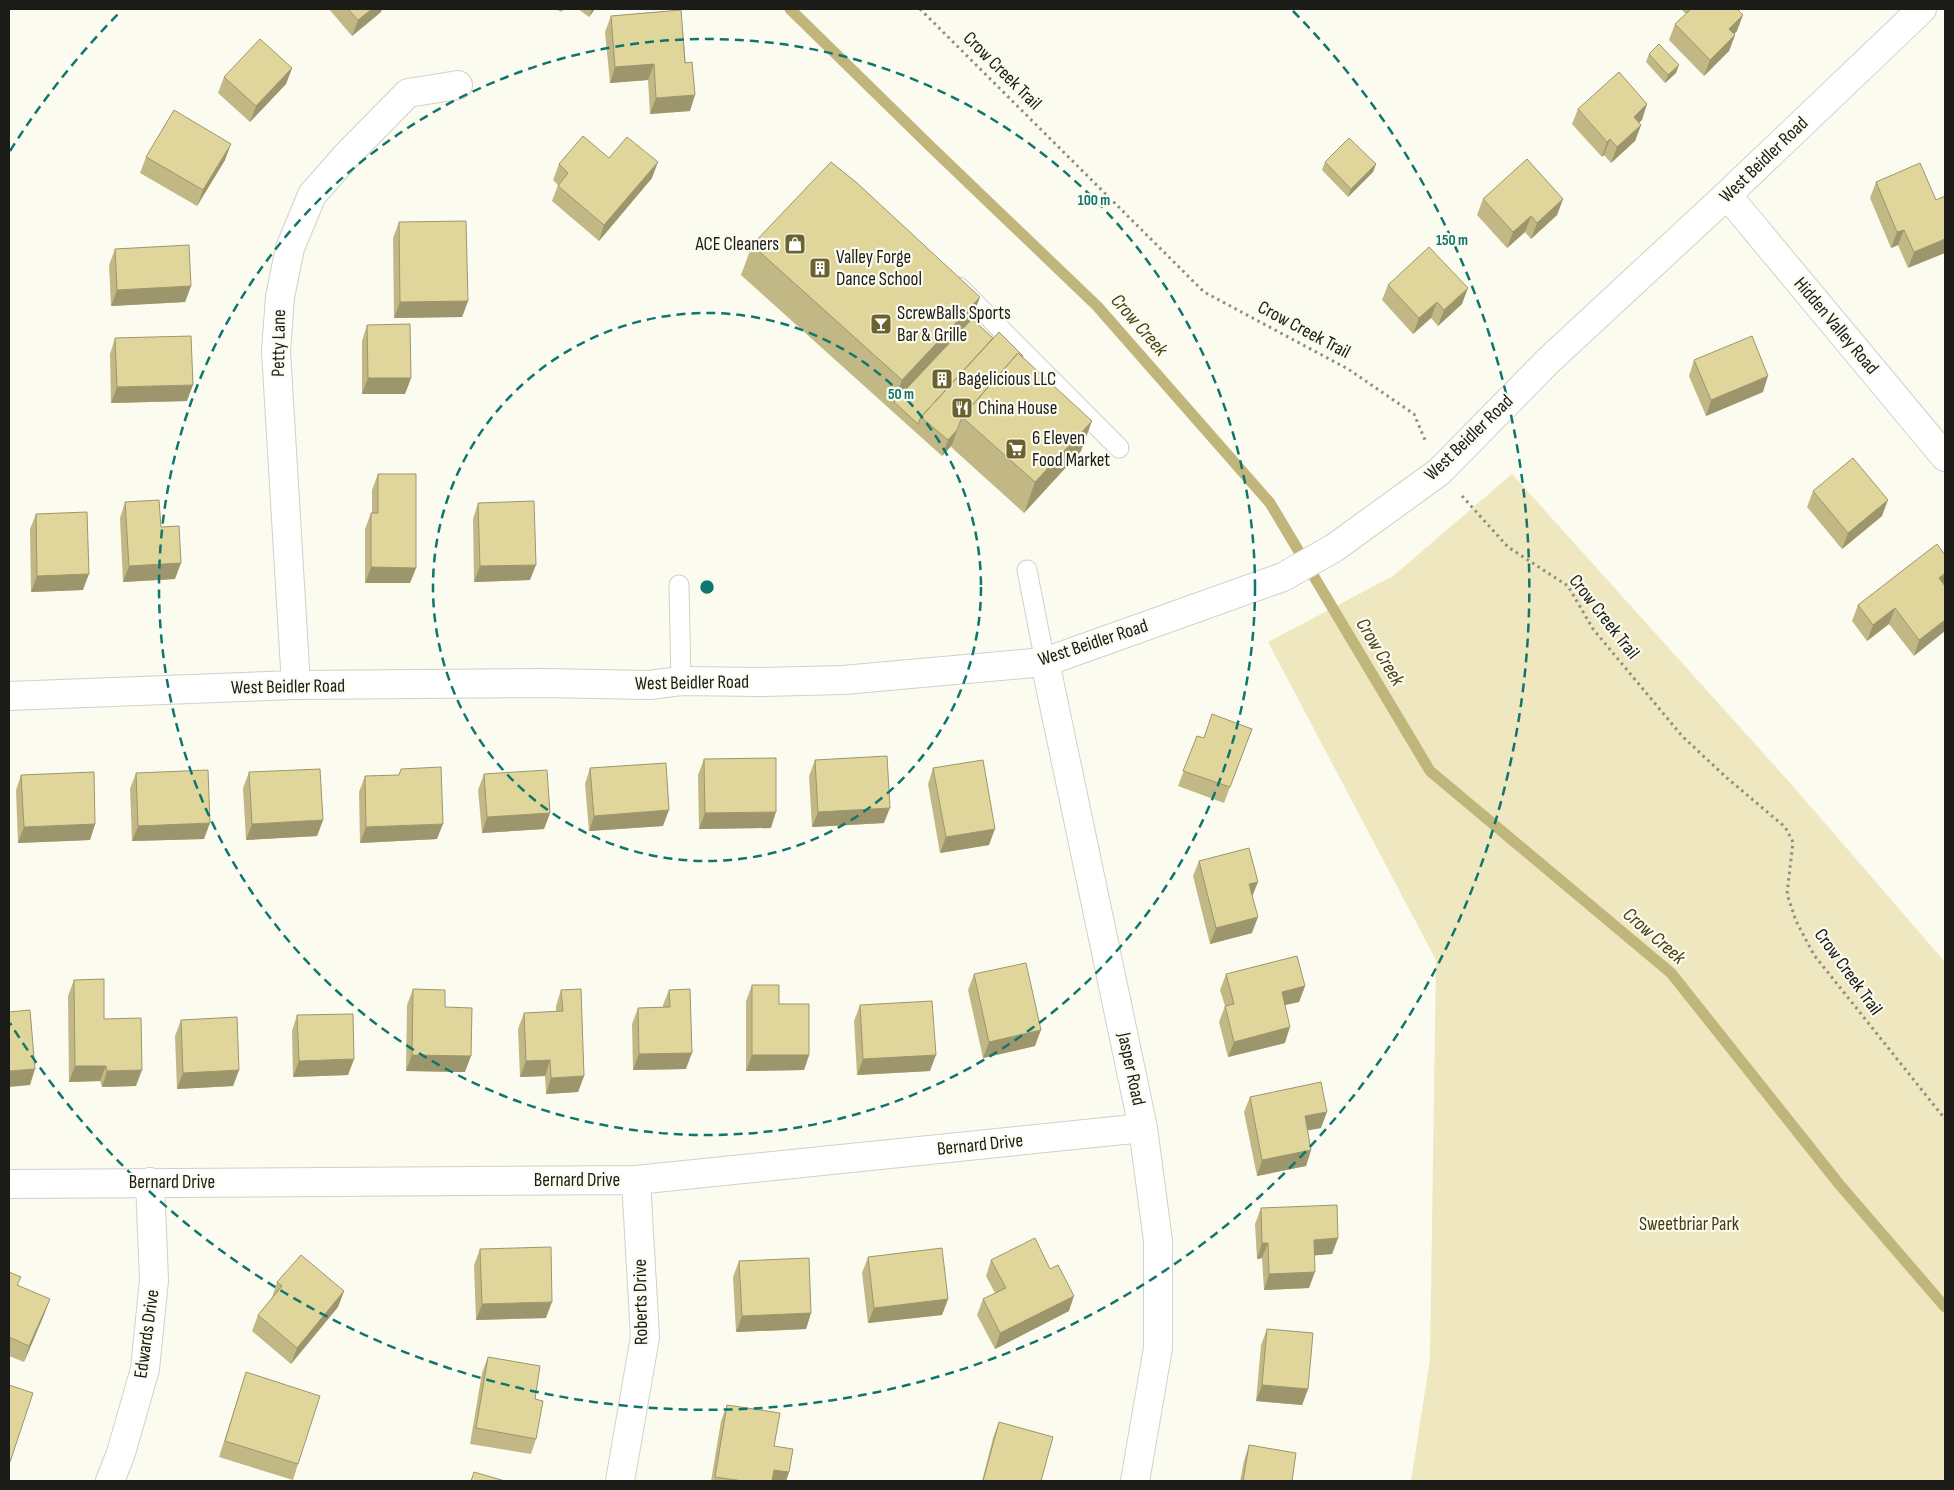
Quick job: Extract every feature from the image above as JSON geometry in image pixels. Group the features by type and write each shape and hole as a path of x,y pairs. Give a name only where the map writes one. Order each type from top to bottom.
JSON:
{"street":[{"name":"West Beidler Road","path":"9,696 296,686 533,683 649,685 681,681 843,680 1045,662 1283,577 1334,548 1439,472 1548,361 1727,195 1922,9"},
{"name":"Petty Lane","path":"296,686 276,351 280,296 290,248 312,195 347,155 408,93 458,85"},
{"name":"Hidden Valley Road","path":"1727,195 1945,457"},
{"name":"Jasper Road","path":"1045,662 1143,1128 1158,1241 1158,1348 1135,1481"},
{"name":"Bernard Drive","path":"9,1184 636,1180 1143,1128"},
{"name":"Roberts Drive","path":"620,1481 645,1337 636,1180"},
{"name":"Edwards Drive","path":"110,1481 121,1453 145,1369 154,1280 150,1182"}],"lane":[{"path":"954,282 1119,448"},
{"path":"1027,570 1045,662"},
{"path":"679,585 681,681"}],"path":[{"name":"Crow Creek Trail","path":"920,9 1204,292 1348,369 1414,414 1439,472 1508,546 1568,586 1593,629 1682,736 1727,778 1785,827 1793,842 1787,894 1796,921 1814,955 1945,1119"}],"green space":[{"name":"Sweetbriar Park","path":"1512,474 1792,785 1945,962 1945,1481 1411,1481 1430,1359 1436,960 1268,642 1393,576"}],"building":[{"path":"348,9 372,9 358,20"},
{"path":"1691,9 1737,9 1743,15 1729,29 1735,35 1710,60 1675,24"},
{"path":"681,10 685,63 692,62 695,95 656,98 654,64 615,67 611,16"},
{"path":"260,39 292,68 256,106 224,77"},
{"path":"1659,44 1679,65 1668,75 1649,54"},
{"path":"1619,72 1647,104 1634,117 1641,125 1617,147 1610,139 1607,142 1578,109"},
{"path":"174,110 231,144 203,190 146,157"},
{"path":"583,136 609,158 627,137 658,162 604,225 558,186 568,173 559,164"},
{"path":"1349,138 1376,164 1351,189 1325,162"},
{"path":"1527,159 1563,199 1537,223 1531,216 1513,232 1483,199"},
{"path":"831,162 857,183 980,297 902,380 752,245"},
{"path":"1920,163 1936,200 1945,196 1945,239 1914,252 1904,230 1897,232 1876,182"},
{"path":"466,221 468,301 400,302 399,222"},
{"path":"189,245 191,286 117,290 115,249"},
{"path":"1429,247 1468,288 1444,310 1437,302 1419,318 1388,285"},
{"name":"Bagelicious LLC","path":"972,319 993,338 921,417 918,424 894,402"},
{"path":"410,324 411,378 368,378 367,325"},
{"name":"China House","path":"999,332 1023,356 1018,353 962,417 957,430 948,440 921,417"},
{"path":"191,336 193,385 117,387 115,338"},
{"path":"1752,336 1768,376 1711,400 1694,360"},
{"path":"1018,353 1092,421 1035,482 962,417"},
{"path":"1853,458 1888,500 1848,533 1813,491"},
{"path":"378,474 416,474 416,568 371,567 371,513 378,513"},
{"path":"159,500 161,527 179,526 181,563 129,566 125,502"},
{"path":"534,501 536,565 480,566 478,503"},
{"path":"87,512 89,574 37,576 36,514"},
{"path":"1937,544 1945,555 1945,573 1939,578 1945,586 1945,620 1919,640 1895,608 1873,625 1858,605"},
{"path":"1212,714 1252,729 1230,787 1183,771 1197,736 1204,738"},
{"path":"887,756 890,808 818,812 815,760"},
{"path":"776,758 776,812 705,813 704,759"},
{"path":"983,760 995,829 946,837 933,768"},
{"path":"666,763 669,810 594,816 590,768"},
{"path":"441,767 443,824 366,827 365,776 399,775 401,769"},
{"path":"320,769 323,820 252,824 249,772"},
{"path":"208,770 210,823 138,826 136,773"},
{"path":"547,770 550,813 487,817 484,774"},
{"path":"94,772 95,824 24,827 21,775"},
{"path":"1249,848 1258,882 1249,884 1258,917 1216,928 1199,861"},
{"path":"1297,956 1305,986 1282,992 1290,1027 1234,1042 1225,1006 1234,1004 1226,974"},
{"path":"1026,963 1041,1030 989,1042 974,974"},
{"path":"104,979 104,1019 141,1018 142,1070 107,1071 106,1066 75,1066 74,980"},
{"path":"752,985 779,985 779,1004 809,1004 809,1055 752,1055"},
{"path":"413,989 445,990 445,1007 472,1008 471,1056 412,1055"},
{"path":"581,989 584,1076 551,1078 550,1060 526,1061 524,1013 563,1011 561,990"},
{"path":"690,989 692,1053 639,1054 638,1008 670,1007 669,990"},
{"path":"932,1001 936,1055 863,1059 860,1005"},
{"path":"30,1010 35,1069 9,1071 9,1012"},
{"path":"353,1014 354,1059 299,1061 297,1015"},
{"path":"237,1017 239,1070 183,1073 181,1020"},
{"path":"1321,1082 1327,1112 1305,1116 1311,1150 1262,1160 1250,1097"},
{"path":"1337,1205 1338,1238 1314,1240 1315,1272 1269,1274 1268,1243 1262,1243 1261,1208"},
{"path":"1035,1238 1050,1269 1058,1265 1074,1296 1000,1333 983,1299 1006,1288 991,1260"},
{"path":"551,1247 552,1302 482,1304 480,1249"},
{"path":"942,1248 948,1299 874,1308 868,1257"},
{"path":"301,1255 344,1291 297,1348 258,1315 282,1286 277,1282"},
{"path":"809,1258 811,1313 742,1316 739,1261"},
{"path":"9,1272 21,1277 17,1285 50,1299 29,1346 9,1337"},
{"path":"1267,1329 1313,1333 1308,1389 1262,1385"},
{"path":"488,1357 540,1366 535,1399 543,1401 536,1439 476,1428"},
{"path":"246,1372 320,1396 298,1464 225,1441"},
{"path":"9,1385 33,1393 10,1462 9,1461"},
{"path":"727,1405 780,1413 774,1446 793,1449 789,1472 774,1470 772,1481 743,1481 715,1477"},
{"path":"999,1422 1053,1437 1041,1481 983,1481"},
{"path":"1249,1445 1296,1453 1292,1481 1243,1481"},
{"path":"474,1472 505,1481 471,1481"}],"waterway":[{"name":"Crow Creek","path":"790,9 1097,306 1270,503 1430,771 1671,973 1839,1184 1945,1307"}],"place":[{"name":"ACE Cleaners","path":"795,244"},
{"name":"Valley Forge Dance School","path":"820,268"},
{"name":"ScrewBalls Sports Bar & Grille","path":"881,324"},
{"name":"Bagelicious LLC","path":"942,379"},
{"name":"China House","path":"962,408"},
{"name":"6 Eleven Food Market","path":"1016,449"}]}
